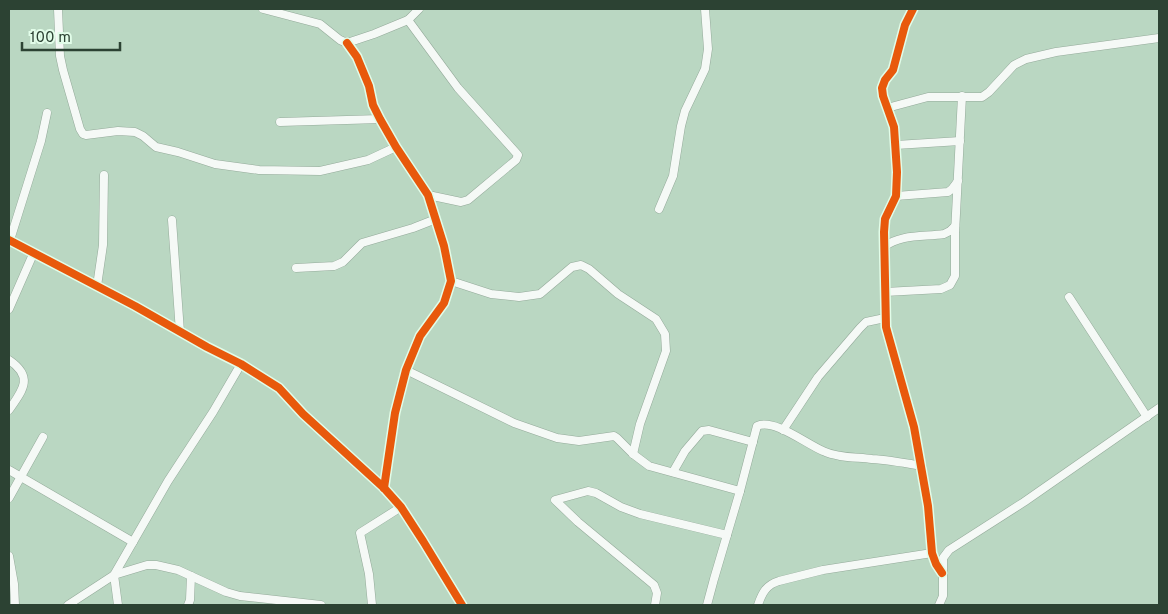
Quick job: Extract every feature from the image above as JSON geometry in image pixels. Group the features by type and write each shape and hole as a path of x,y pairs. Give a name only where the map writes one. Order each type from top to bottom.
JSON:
{"street":[{"path":"58,9 62,70 80,130 83,134 118,131 135,132 156,147 215,164 259,170 320,171 368,160 396,147"},
{"path":"263,9 320,24 346,43 357,57 369,86 373,105 380,119 428,195 444,246 451,281 444,303 420,336 406,370 395,413 384,488"},
{"path":"346,43 408,20 419,9"},
{"path":"659,209 673,176 680,126 705,69 708,49 704,9"},
{"path":"914,9 905,25 893,70 885,80 882,88 887,108 892,116 897,172 896,196 885,219 885,318 914,426 928,506 932,553 936,564 942,572"},
{"path":"408,20 458,88 518,155 516,160 468,200 461,202 428,195"},
{"path":"887,108 928,97 982,96 989,92 1014,65 1026,59 1056,52 1159,38"},
{"path":"885,292 941,289 950,285 955,276 955,226 962,96"},
{"path":"46,113 41,141 9,240 241,364 278,388 303,414 384,488 401,507 462,605"},
{"path":"280,122 380,119"},
{"path":"896,145 960,141"},
{"path":"97,286 103,245 104,174"},
{"path":"896,196 948,192 952,190 958,181"},
{"path":"296,268 334,266 343,262 362,243 436,219"},
{"path":"172,220 180,332"},
{"path":"884,247 899,239 944,234 955,226"},
{"path":"9,309 34,252"},
{"path":"451,281 491,294 519,297 540,294 572,267 581,266 618,294 656,319 665,334 666,351 640,424 633,454"},
{"path":"1070,297 1147,417"},
{"path":"783,430 818,377 860,328 866,322 885,318"},
{"path":"9,360 19,366 23,373 24,382 19,396 9,408"},
{"path":"118,605 114,575 168,481 213,412 241,364"},
{"path":"406,370 514,423 566,440 579,441 614,436 649,466 740,491"},
{"path":"939,605 943,596 944,585 942,572 943,558 949,550 1024,502 1159,408"},
{"path":"707,605 757,426 767,424 783,430 804,443 824,452 841,456 887,460 922,466"},
{"path":"673,472 685,451 702,431 709,430 753,442"},
{"path":"9,498 43,437"},
{"path":"9,470 133,542"},
{"path":"655,605 657,593 654,585 584,527 555,500 588,491 640,514 727,535"},
{"path":"372,605 369,574 360,533 401,507"},
{"path":"758,605 762,594 772,583 823,570 932,553"},
{"path":"9,556 12,593 15,605"},
{"path":"68,605 114,575 147,565 178,570 226,592 258,602 321,605"},
{"path":"188,605 191,576"}],"cycle path":[{"path":"913,9 905,25 893,70 885,80 882,88 894,127 897,172 896,196 885,219 884,232 886,327 914,427 928,506 932,553 942,573"},
{"path":"347,43 357,57 369,86 373,105 380,119 428,195 444,246 451,281 444,303 420,336 406,370 395,413 384,488"},
{"path":"9,240 241,364 279,388 303,414 384,488 401,507 462,605"}]}
